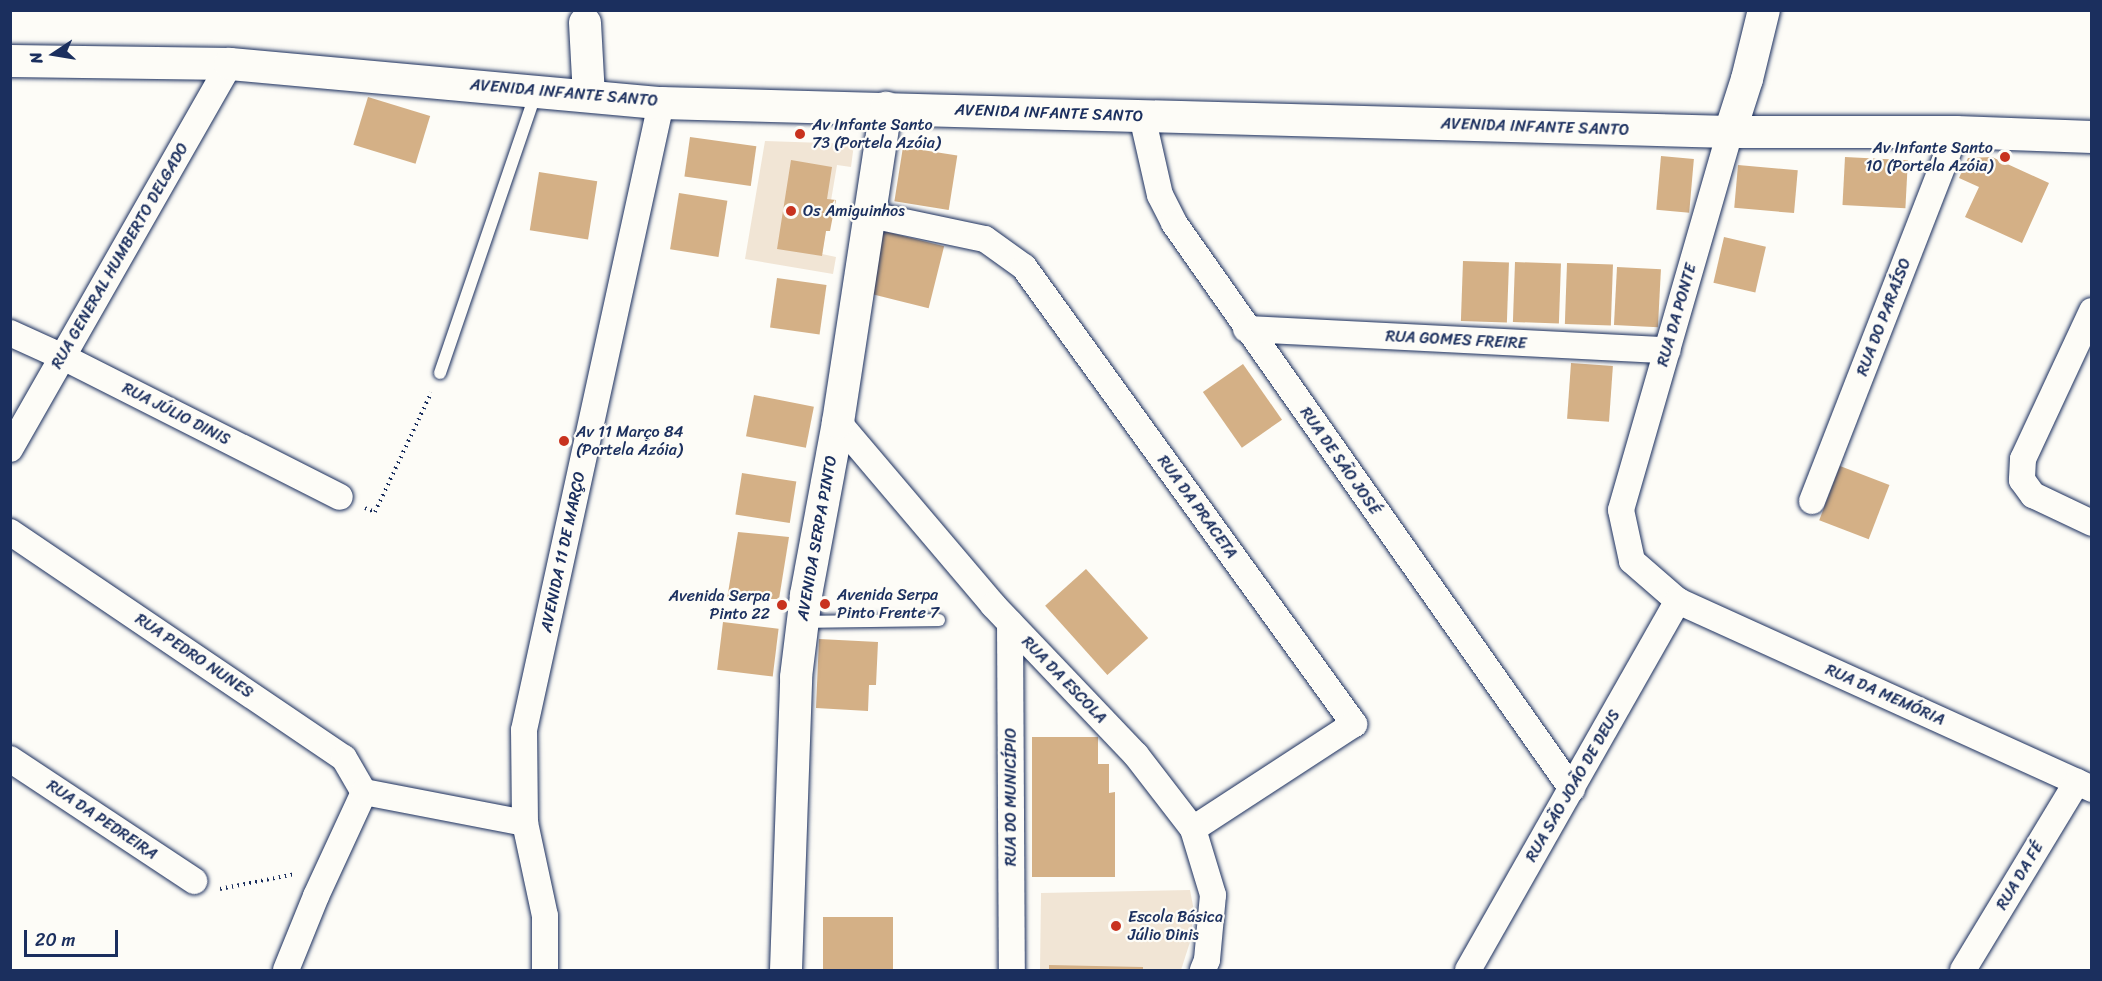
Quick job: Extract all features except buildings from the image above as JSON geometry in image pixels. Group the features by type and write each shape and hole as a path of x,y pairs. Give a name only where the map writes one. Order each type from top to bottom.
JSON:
{"street":[{"name":"RUA DA PONTE","path":"1678,601 1632,561 1621,510 1747,79 1764,10"},
{"path":"585,23 589,96"},
{"name":"AVENIDA INFANTE SANTO","path":"10,61 230,64 661,103 1730,132 1956,132 2091,137"},
{"name":"RUA GENERAL HUMBERTO DELGADO","path":"10,449 230,64"},
{"name":"AVENIDA 11 DE MARÇO","path":"545,970 545,916 525,823 524,730 661,103"},
{"name":"AVENIDA SERPA PINTO","path":"786,970 796,677 802,622 872,215 886,108"},
{"name":"RUA DE SÃO JOSÉ","path":"1142,116 1160,195 1174,223 1246,329 1572,789"},
{"name":"RUA DO PARAÍSO","path":"1812,501 1956,132"},
{"name":"RUA DA PRACETA","path":"872,215 985,239 1024,267 1354,724 1193,829"},
{"path":"2091,311 2023,459 2022,480 2034,495 2091,523"},
{"name":"RUA GOMES FREIRE","path":"1246,329 1667,350"},
{"name":"RUA JÚLIO DINIS","path":"10,333 63,357 340,497"},
{"name":"RUA DA ESCOLA","path":"838,422 1010,623 1136,755 1193,829 1213,895 1207,960 1203,970"},
{"name":"RUA PEDRO NUNES","path":"10,532 344,758 364,792"},
{"name":"RUA SÃO JOÃO DE DEUS","path":"1468,970 1678,601"},
{"name":"RUA DA MEMÓRIA","path":"1678,601 2084,785"},
{"name":"RUA DO MUNICÍPIO","path":"1010,623 1012,970"},
{"name":"RUA DA PEDREIRA","path":"10,759 194,881"},
{"name":"RUA DA FÉ","path":"1963,970 2084,785"},
{"path":"286,970 364,792 525,823"}],"lane":[{"path":"440,373 537,91"},
{"path":"802,622 939,620"}],"path":[{"path":"340,497 375,512 440,373"},
{"path":"194,881 221,890 330,866"}],"shaded area":[{"name":"Os Amiguinhos","path":"765,141 854,144 851,167 837,165 822,254 836,257 833,274 745,259"},
{"name":"Escola Básica Júlio Dinis","path":"1190,890 1194,911 1190,942 1181,970 1040,970 1041,893"}],"place":[{"name":"Av Infante Santo 73 (Portela Azóia)","path":"800,134"},
{"name":"Av Infante Santo 10 (Portela Azóia)","path":"2005,157"},
{"name":"Os Amiguinhos","path":"791,211"},
{"name":"Av 11 Março 84 (Portela Azóia)","path":"564,441"},
{"name":"Avenida Serpa Pinto Frente 7","path":"825,604"},
{"name":"Avenida Serpa Pinto 22","path":"782,605"},
{"name":"Escola Básica Júlio Dinis","path":"1116,926"}]}
